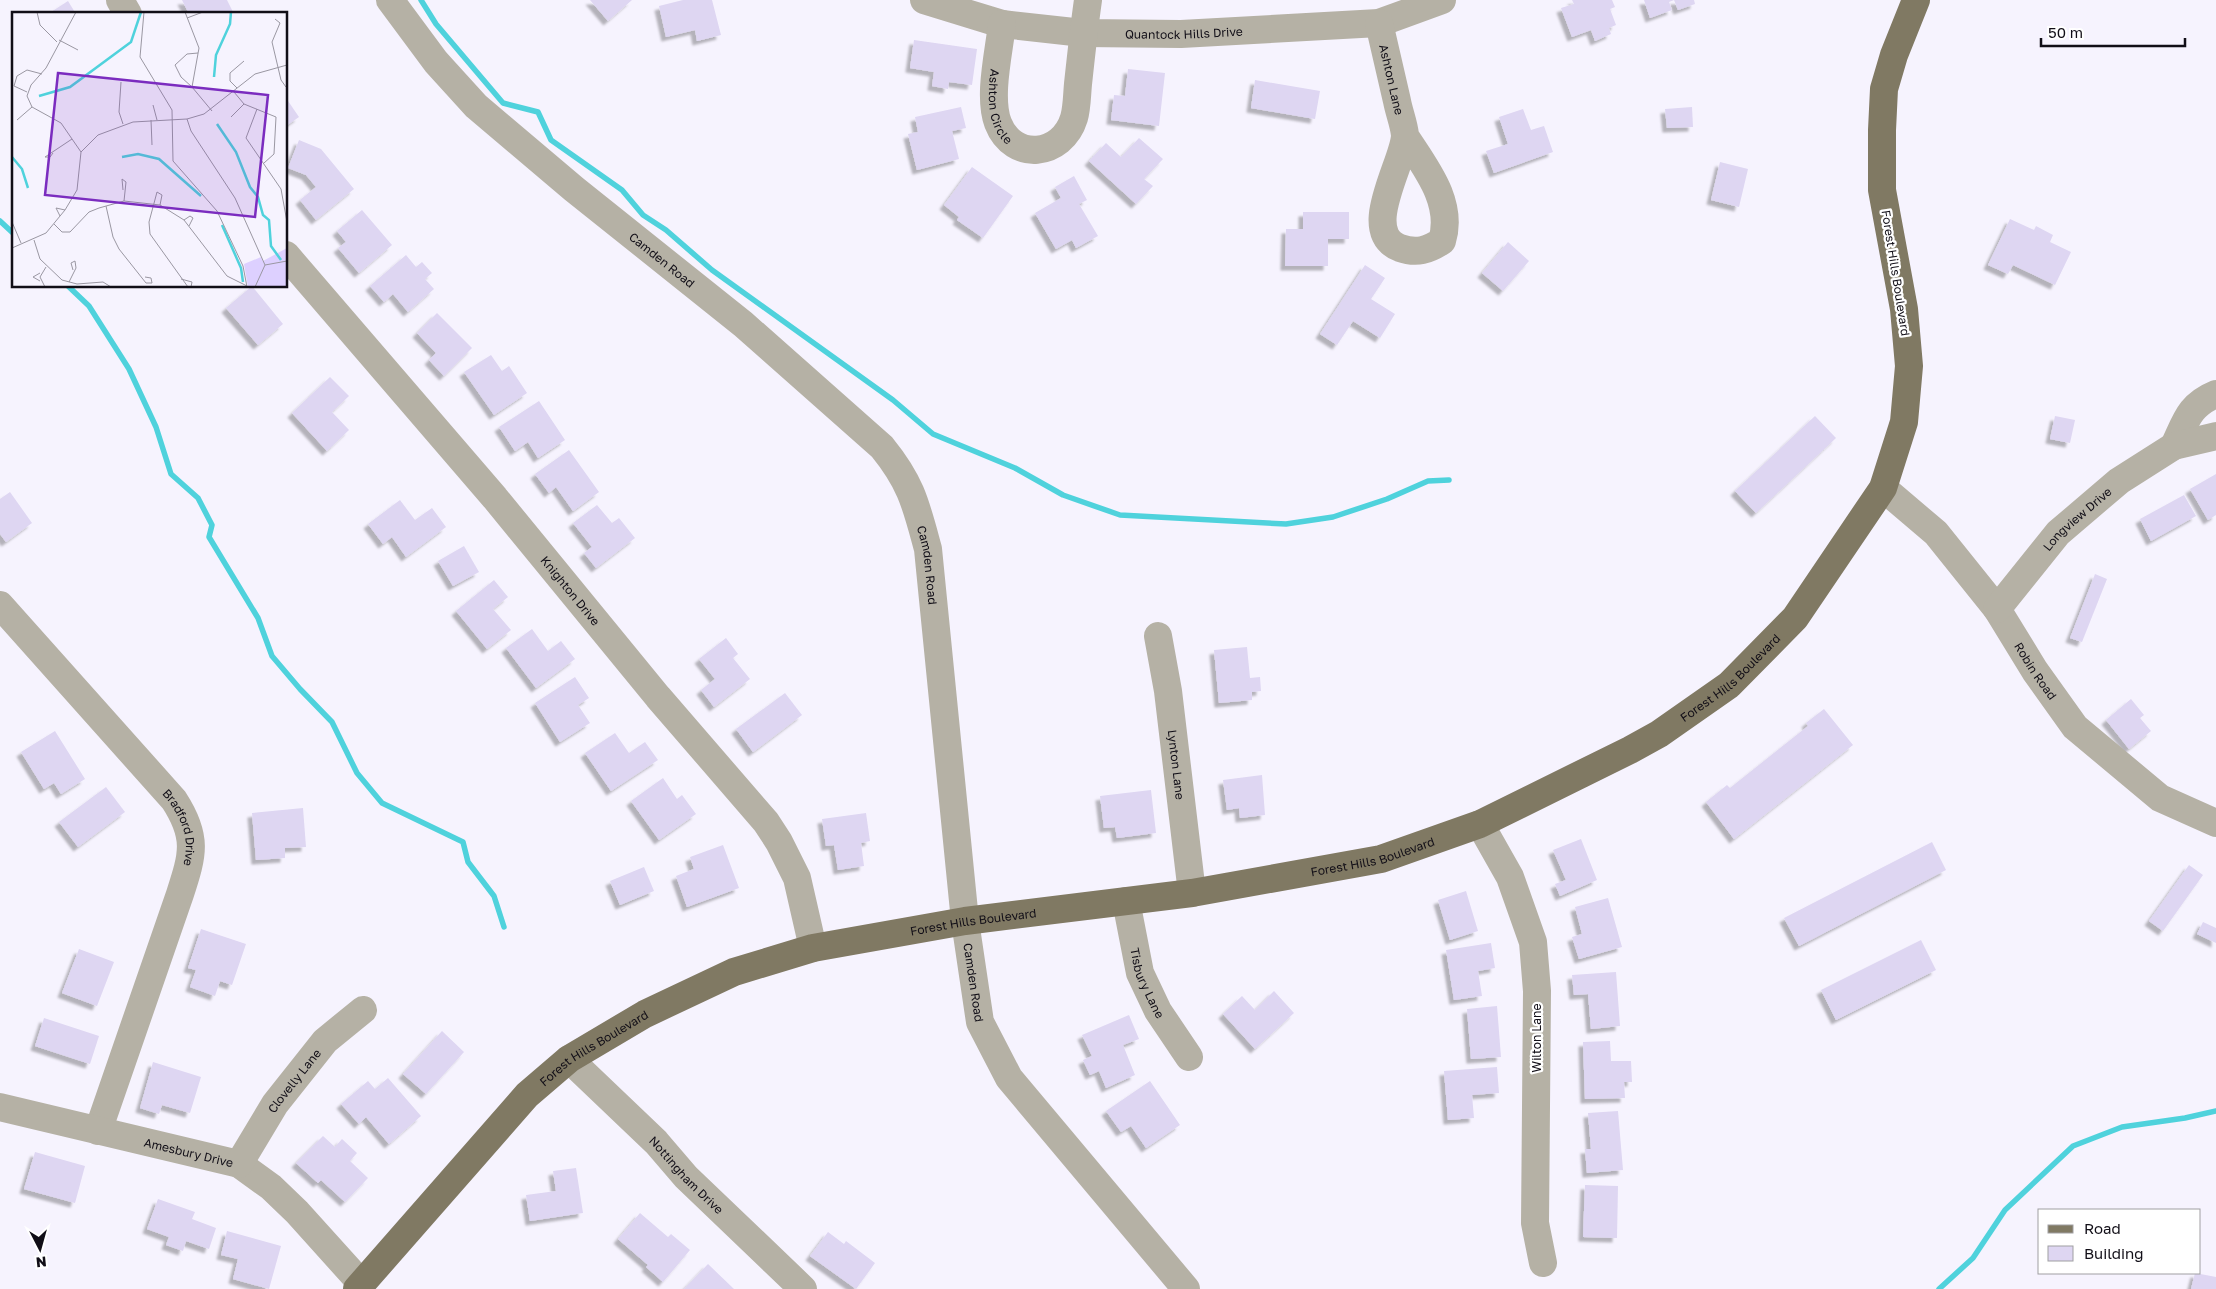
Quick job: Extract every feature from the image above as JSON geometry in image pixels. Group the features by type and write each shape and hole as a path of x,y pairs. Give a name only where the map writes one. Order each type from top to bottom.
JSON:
{"main road":[{"name":"Forest Hills Boulevard","path":"359,1286 527,1095 569,1059 645,1014 734,972 813,948 965,921 1192,893 1381,859 1480,824 1630,750 1659,734 1730,685 1795,618 1883,488 1904,422 1908,366 1904,309 1882,190 1884,88 1894,55 1916,0"}],"street":[{"path":"120,0 127,12"},
{"name":"Camden Road","path":"390,0 436,62 476,106 574,189 743,324 882,447 901,470 913,495 928,549 965,921 980,1022 1009,1078 1186,1289"},
{"name":"Quantock Hills Drive","path":"924,0 1002,24 1084,33 1181,34 1379,23 1442,0"},
{"name":"Ashton Circle","path":"1002,24 994,105 998,124 1008,140 1033,151 1045,150 1054,145 1074,119 1088,0"},
{"name":"Ashton Lane","path":"1379,23 1405,136"},
{"name":"Knighton Drive","path":"288,257 495,498 658,697 766,822 779,842 797,878 813,948"},
{"path":"2174,446 2188,416 2200,400 2216,394"},
{"name":"Longview Drive","path":"1997,609 2058,533 2119,481 2174,446 2216,436"},
{"name":"Robin Road","path":"1883,488 1936,533 1997,609 2035,671 2075,727 2160,798 2216,823"},
{"name":"Bradford Drive","path":"0,605 174,800 185,818 192,839 189,866 180,894 98,1131"},
{"name":"Lynton Lane","path":"1158,636 1168,691 1192,893"},
{"name":"Wilton Lane","path":"1480,824 1510,877 1533,942 1537,991 1535,1223 1543,1263"},
{"name":"Tisbury Lane","path":"1126,901 1140,972 1158,1011 1190,1057"},
{"name":"Clovelly Lane","path":"239,1164 275,1104 324,1041 363,1010"},
{"name":"Nottingham Drive","path":"569,1059 656,1142 686,1177 804,1289"},
{"name":"Amesbury Drive","path":"0,1107 239,1164 271,1187 297,1212 359,1286"}],"building":[{"path":"182,0 227,0 233,12 188,12"},
{"path":"590,0 632,0 608,21"},
{"path":"683,0 712,0 721,35 697,41 695,30 666,37 659,6"},
{"path":"1572,0 1612,0 1615,7 1610,9 1616,25 1609,28 1611,34 1595,41 1591,30 1572,37 1561,8 1574,4"},
{"path":"1644,0 1674,0 1669,2 1672,10 1650,18"},
{"path":"1674,0 1694,0 1695,4 1678,10"},
{"path":"68,1 75,12 51,12"},
{"path":"914,40 977,49 972,85 949,82 948,89 932,86 934,72 910,68"},
{"path":"1128,69 1165,73 1159,126 1111,120 1114,95 1125,96"},
{"path":"1255,80 1320,91 1315,119 1251,108"},
{"path":"288,101 299,117 288,125"},
{"path":"961,107 966,128 952,131 959,159 917,170 908,134 918,132 915,117"},
{"path":"1692,107 1693,127 1667,128 1665,109"},
{"path":"1523,109 1531,130 1544,126 1553,152 1494,173 1486,151 1508,144 1499,117"},
{"path":"1139,138 1163,159 1144,179 1153,186 1136,204 1089,161 1106,143 1121,157"},
{"path":"299,140 321,149 354,189 316,220 300,200 316,187 306,175 288,168"},
{"path":"1720,162 1748,169 1739,207 1711,200"},
{"path":"972,167 1013,196 983,238 957,220 959,217 944,205"},
{"path":"1074,176 1087,200 1079,204 1098,236 1076,248 1072,240 1056,249 1035,213 1061,198 1055,187"},
{"path":"362,210 392,245 359,273 338,248 346,242 337,231"},
{"path":"1303,212 1349,212 1349,239 1328,239 1328,266 1285,266 1286,229 1303,229"},
{"path":"2010,219 2034,230 2036,226 2053,235 2050,242 2071,252 2055,285 2013,265 2008,274 1988,265"},
{"path":"1508,242 1529,261 1503,291 1482,273"},
{"path":"406,255 416,267 422,262 432,273 425,279 434,289 408,312 393,294 384,302 370,286"},
{"path":"1365,265 1385,278 1371,299 1395,314 1380,338 1353,321 1337,345 1320,334"},
{"path":"250,288 254,288 283,324 258,345 226,308"},
{"path":"437,313 472,348 444,376 429,360 436,353 417,333"},
{"path":"491,355 502,371 509,366 527,393 494,415 464,372"},
{"path":"330,377 349,396 332,412 349,430 327,451 292,413"},
{"path":"539,401 565,440 538,458 528,442 515,451 499,427"},
{"path":"1815,416 1836,438 1756,513 1735,491"},
{"path":"2055,416 2075,420 2070,443 2050,439"},
{"path":"569,450 599,492 573,511 556,487 549,493 535,474"},
{"path":"2216,474 2216,515 2208,520 2190,489"},
{"path":"10,492 32,523 6,542 0,534 0,499"},
{"path":"2184,495 2196,516 2151,541 2140,519"},
{"path":"400,500 415,520 432,508 446,527 406,557 392,537 383,544 368,524"},
{"path":"597,505 612,523 619,518 635,538 596,568 584,553 592,547 573,523"},
{"path":"464,546 479,572 453,586 438,561"},
{"path":"2095,574 2107,579 2082,642 2070,638"},
{"path":"494,580 508,597 493,609 511,630 487,649 456,611"},
{"path":"532,629 548,651 561,641 575,659 536,688 506,648"},
{"path":"726,638 738,654 733,658 750,679 714,707 701,690 715,679 699,659"},
{"path":"1247,647 1250,678 1260,677 1261,691 1252,692 1252,700 1219,703 1214,650"},
{"path":"575,677 589,698 578,705 590,723 560,742 535,703"},
{"path":"785,693 802,715 753,752 736,729"},
{"path":"2131,699 2144,715 2140,718 2151,731 2129,749 2106,720"},
{"path":"1824,709 1853,745 1734,839 1706,802 1727,785 1730,788 1808,726 1806,723"},
{"path":"55,731 85,779 61,794 54,783 44,789 21,752"},
{"path":"615,733 629,753 645,742 658,760 611,791 585,753"},
{"path":"1262,775 1265,815 1240,818 1239,808 1227,810 1223,780"},
{"path":"663,778 677,799 682,795 696,814 659,840 631,801"},
{"path":"106,787 125,812 78,847 59,822"},
{"path":"1151,790 1156,833 1117,838 1115,827 1104,828 1100,796"},
{"path":"303,808 306,847 285,848 285,858 256,860 252,813"},
{"path":"866,813 870,841 861,843 864,866 838,870 834,845 826,846 822,819"},
{"path":"1581,839 1597,880 1560,896 1555,884 1566,880 1553,850"},
{"path":"1932,842 1946,870 1799,946 1784,918"},
{"path":"723,845 739,888 687,907 676,876 694,869 690,857"},
{"path":"2189,865 2203,875 2163,931 2149,921"},
{"path":"644,867 654,891 620,905 610,881"},
{"path":"1466,891 1478,931 1450,940 1438,900"},
{"path":"1608,898 1622,947 1579,959 1572,937 1582,934 1575,907"},
{"path":"2203,922 2216,928 2216,943 2197,934"},
{"path":"201,929 246,944 232,985 220,981 215,996 190,987 196,970 188,968"},
{"path":"1921,940 1936,970 1836,1020 1821,990"},
{"path":"1491,943 1495,968 1478,971 1482,996 1454,1000 1446,950"},
{"path":"79,949 114,962 97,1006 62,993"},
{"path":"1616,972 1620,1026 1591,1029 1588,994 1574,995 1572,975"},
{"path":"1274,991 1294,1013 1255,1049 1223,1014 1242,996 1255,1010"},
{"path":"1497,1006 1501,1057 1471,1059 1467,1009"},
{"path":"1129,1015 1139,1039 1123,1045 1135,1075 1106,1088 1099,1071 1090,1075 1083,1060 1092,1056 1082,1035"},
{"path":"44,1018 99,1036 90,1064 35,1046"},
{"path":"442,1031 464,1052 426,1094 403,1074"},
{"path":"1610,1041 1611,1061 1631,1061 1632,1082 1624,1082 1625,1098 1585,1099 1583,1042"},
{"path":"153,1062 201,1077 190,1113 162,1105 159,1114 140,1108"},
{"path":"1497,1067 1499,1093 1472,1095 1474,1118 1448,1120 1444,1071"},
{"path":"388,1078 421,1116 389,1144 366,1117 359,1124 341,1104 368,1081 375,1089"},
{"path":"1150,1081 1180,1125 1146,1148 1131,1126 1121,1132 1106,1111"},
{"path":"1618,1111 1623,1170 1587,1173 1585,1149 1591,1149 1588,1113"},
{"path":"323,1136 335,1147 342,1139 357,1153 350,1161 368,1178 345,1202 321,1180 318,1183 296,1163"},
{"path":"35,1152 85,1166 75,1203 24,1189"},
{"path":"576,1168 583,1213 530,1221 526,1195 556,1191 553,1171"},
{"path":"1585,1185 1618,1186 1617,1238 1583,1237"},
{"path":"158,1199 195,1212 192,1219 216,1228 209,1249 186,1241 183,1251 166,1245 169,1237 147,1229"},
{"path":"640,1213 668,1237 671,1234 690,1250 663,1282 646,1267 648,1265 618,1239"},
{"path":"227,1231 281,1246 269,1289 233,1279 238,1259 221,1255"},
{"path":"828,1232 844,1244 846,1241 875,1263 856,1289 810,1256"},
{"path":"708,1264 734,1289 684,1289"},
{"path":"2195,1274 2216,1277 2216,1289 2191,1289"}],"waterway":[{"path":"421,0 436,24 503,103 538,112 551,140 622,190 643,215 666,230 712,270 893,400 933,434 1015,468 1063,495 1120,515 1286,524 1333,517 1387,499 1428,481 1449,480"},
{"path":"0,221 12,232"},
{"path":"70,288 89,306 129,369 156,427 171,474 198,498 212,525 209,537 258,618 272,656 332,722 357,773 382,803 463,842 468,862 494,896 504,927"},
{"path":"1939,1289 1973,1258 2005,1210 2073,1146 2122,1127 2185,1118 2216,1111"}]}
